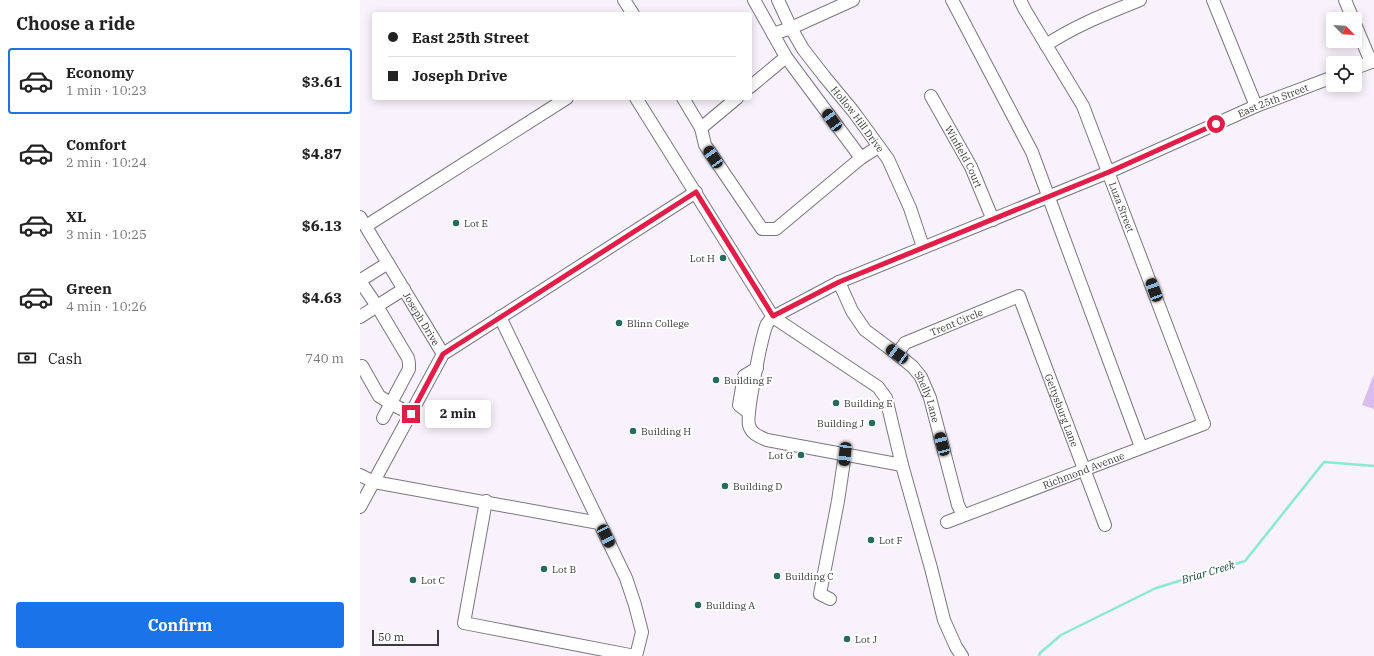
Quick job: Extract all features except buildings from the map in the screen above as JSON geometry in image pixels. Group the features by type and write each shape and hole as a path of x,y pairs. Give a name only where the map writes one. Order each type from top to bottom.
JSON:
{"street":[{"path":"624,0 632,12"},
{"path":"754,0 786,57 861,158"},
{"name":"Hollow Hill Drive","path":"778,0 790,28 803,48 853,111 888,160 910,208 923,247"},
{"path":"773,34 853,0"},
{"path":"952,0 1032,152 1141,447"},
{"name":"Luza Street","path":"1020,0 1024,10 1083,106 1204,424"},
{"path":"1046,45 1060,35 1088,21 1140,0"},
{"path":"1213,0 1256,106"},
{"path":"1345,0 1350,12"},
{"path":"1362,38 1373,61 1362,65"},
{"path":"752,85 786,57"},
{"name":"East 25th Street","path":"773,316 839,282 1109,172 1256,106 1326,80"},
{"name":"Winfield Court","path":"931,96 971,167 993,220"},
{"path":"363,222 564,100"},
{"path":"637,100 773,316 878,387 886,398 902,464 917,514 944,620 956,653"},
{"path":"684,100 701,128 705,145 762,229 776,229 861,158 878,147"},
{"path":"701,128 735,100"},
{"path":"443,354 696,192"},
{"name":"Joseph Drive","path":"360,507 443,354 363,222"},
{"path":"383,418 409,369 409,363 408,358 360,280 388,262"},
{"name":"Shelly Lane","path":"839,282 852,311 865,330 913,367 921,377 930,398 958,505 963,515"},
{"path":"360,317 404,289"},
{"name":"Trent Circle","path":"897,354 905,343 1019,296"},
{"name":"Gettysburg Lane","path":"1019,296 1105,525"},
{"path":"773,316 767,324 762,339 749,413 749,427 756,436 768,440 902,464"},
{"path":"486,502 464,623 636,656 642,632 626,578 500,317"},
{"path":"362,366 379,396 411,414"},
{"name":"Richmond Avenue","path":"947,522 1204,424"},
{"path":"830,599 820,594 838,501 845,454"},
{"path":"360,475 374,482 599,523"}],"shaded area":[{"path":"1374,374 1374,409 1362,405"}],"waterway":[{"name":"Briar Creek","path":"1039,656 1040,653 1061,635 1156,588 1245,561 1324,462 1374,466"}],"place":[{"name":"Lot E","path":"456,223"},
{"name":"Lot H","path":"723,258"},
{"name":"Blinn College","path":"619,323"},
{"name":"Building F","path":"716,380"},
{"name":"Building E","path":"836,403"},
{"name":"Building J","path":"872,423"},
{"name":"Building H","path":"633,431"},
{"name":"Lot G","path":"801,455"},
{"name":"Building D","path":"725,486"},
{"name":"Lot F","path":"871,540"},
{"name":"Lot B","path":"544,569"},
{"name":"Building C","path":"777,576"},
{"name":"Lot C","path":"413,580"},
{"name":"Building A","path":"698,605"},
{"name":"Lot J","path":"847,639"}],"route":[{"path":"411,414 443,354 696,192 773,316 839,282 1109,172 1216,124"}]}
